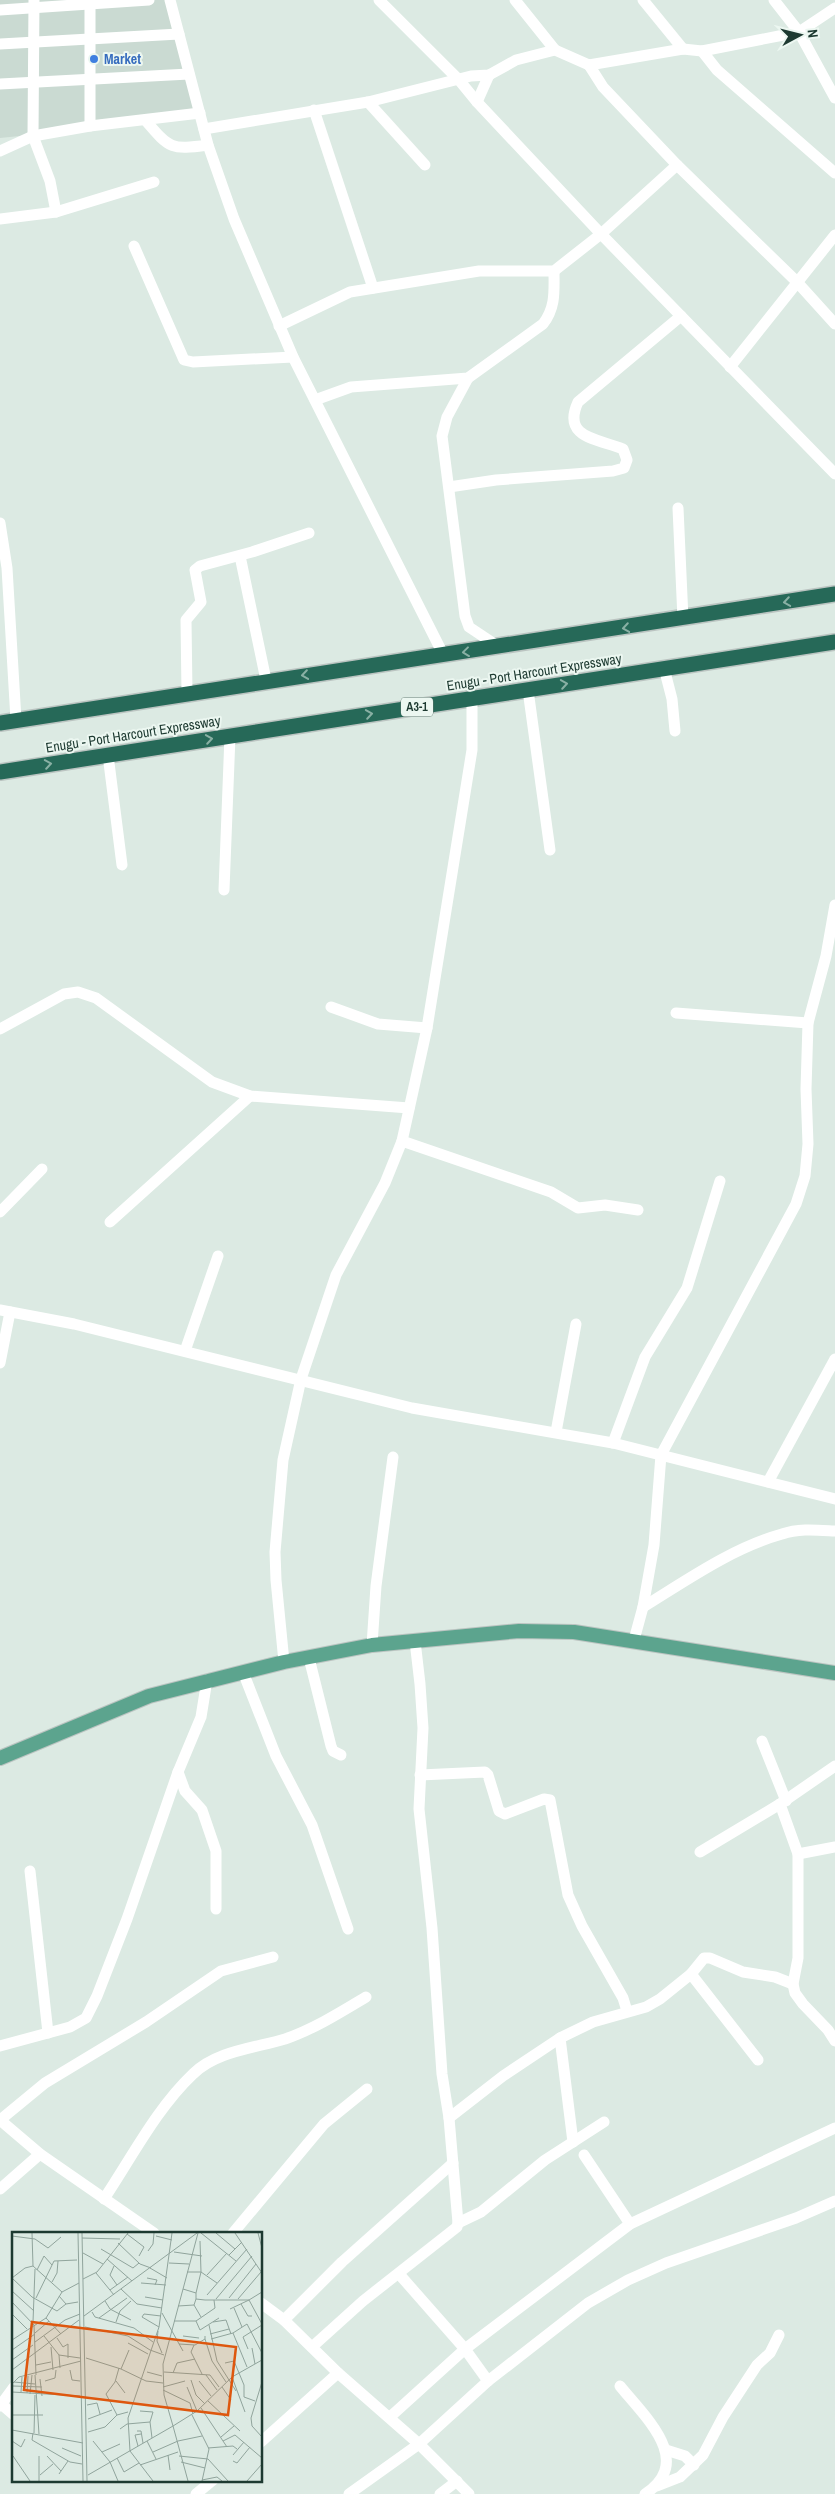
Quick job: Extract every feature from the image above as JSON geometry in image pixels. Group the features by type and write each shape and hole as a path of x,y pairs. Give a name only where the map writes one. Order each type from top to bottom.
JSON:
{"highway":[{"path":"0,723 266,680 499,647 835,594"},
{"name":"Enugu - Port Harcourt Expressway","path":"0,772 835,642"}],"main road":[{"path":"0,1758 149,1696 284,1662 372,1645 520,1631 574,1632 835,1673"}],"street":[{"path":"0,10 34,4 148,0"},
{"path":"170,0 208,145 234,218 279,326 443,654"},
{"path":"379,0 459,80 476,102 601,234 835,474"},
{"path":"515,0 554,50 589,65 684,49 702,51 799,32 835,8"},
{"path":"643,0 684,49"},
{"path":"774,0 799,32 835,98"},
{"path":"90,3 90,126"},
{"path":"34,4 34,136 50,181 56,212"},
{"path":"0,44 179,34"},
{"path":"204,129 368,102 459,80 489,75 516,60 554,50"},
{"path":"702,51 717,70 835,173"},
{"path":"589,65 603,87 677,165 797,282 835,324"},
{"path":"0,84 34,80 189,74"},
{"path":"476,102 489,75"},
{"path":"368,102 425,165"},
{"path":"314,110 373,288"},
{"path":"0,151 34,136 90,126 146,121 174,114 200,113"},
{"path":"146,121 162,140 172,147 183,148 208,145"},
{"path":"279,326 350,292 479,270 554,271 601,234 677,165"},
{"path":"0,218 56,212 154,182"},
{"path":"730,367 835,235"},
{"path":"134,246 184,360 193,362 293,357"},
{"path":"499,647 469,627 465,616 442,436 447,418 468,378 543,324 551,313 554,299 554,271"},
{"path":"450,487 496,480 613,471 624,468 627,460 623,449 584,436 575,425 573,412 578,402 681,316"},
{"path":"315,400 351,387 468,378"},
{"path":"678,508 683,619"},
{"path":"0,523 7,568 16,720"},
{"path":"187,693 186,620 201,602 195,570 200,566 240,556 309,532"},
{"path":"240,556 266,680"},
{"path":"664,668 672,699 675,731"},
{"path":"528,690 550,850"},
{"path":"284,1662 276,1580 276,1552 283,1460 301,1379 336,1274 385,1183 402,1141 427,1028 472,750 472,698"},
{"path":"224,890 230,736"},
{"path":"108,755 122,865"},
{"path":"634,1640 643,1607 654,1546 661,1455 796,1204 805,1176 808,1144 806,1089 808,1023 826,956 835,905"},
{"path":"0,1029 64,994 78,992 96,998 212,1082 250,1096 409,1108"},
{"path":"331,1007 378,1024 427,1028"},
{"path":"676,1013 808,1023"},
{"path":"110,1222 250,1096"},
{"path":"402,1141 551,1192 578,1208 588,1209 605,1205 638,1210"},
{"path":"0,1212 42,1169"},
{"path":"613,1443 646,1357 687,1288 720,1181"},
{"path":"185,1352 218,1256"},
{"path":"0,1363 5,1311 74,1324 412,1408 613,1443 835,1499"},
{"path":"556,1432 576,1324"},
{"path":"768,1482 835,1359"},
{"path":"372,1645 376,1586 393,1457"},
{"path":"643,1607 700,1572 782,1533 808,1529 835,1531"},
{"path":"312,2347 363,2301 457,2227 458,2223 449,2118 442,2074 432,1928 419,1809 422,1728 420,1684 414,1641"},
{"path":"309,1658 331,1746 333,1751 341,1755"},
{"path":"244,1672 276,1756 312,1825 348,1929"},
{"path":"0,2046 79,2024 86,2018 97,1996 146,1868 178,1772 201,1717 207,1680"},
{"path":"762,1741 798,1854 798,1958 793,1984 795,1993 835,2040"},
{"path":"700,1852 783,1802 835,1766"},
{"path":"178,1772 186,1790 202,1810 216,1851 216,1909"},
{"path":"420,1775 485,1772 488,1775 499,1811 504,1814 544,1798 550,1800 568,1895 582,1926 623,1998 627,2011"},
{"path":"169,1798 186,1790"},
{"path":"798,1854 835,1847"},
{"path":"30,1870 48,2033"},
{"path":"146,2231 40,2154 0,2120 45,2083 146,2022 221,1971 273,1957"},
{"path":"449,2118 503,2076 560,2038 593,2022 646,2007 660,1999 691,1974 700,1960 710,1958 743,1972 775,1977 793,1984"},
{"path":"691,1974 758,2060"},
{"path":"104,2199 163,2109 193,2073 215,2060 246,2048 286,2038 334,2016 366,1997"},
{"path":"560,2038 573,2142"},
{"path":"234,2232 324,2124 367,2089"},
{"path":"458,2223 481,2212 546,2160 604,2122"},
{"path":"390,2417 465,2349 630,2224 835,2128"},
{"path":"0,2189 40,2154"},
{"path":"584,2155 630,2224"},
{"path":"284,2320 342,2262 453,2163"},
{"path":"349,2494 419,2444 488,2381 588,2303 628,2280 666,2263 796,2218 835,2201"},
{"path":"399,2274 465,2349 488,2381"},
{"path":"262,2304 284,2320 338,2373 390,2417 469,2494"},
{"path":"645,2494 657,2486 680,2476 703,2455 723,2418 757,2365 772,2350 779,2335"},
{"path":"262,2441 338,2373"},
{"path":"620,2386 658,2434 666,2450 666,2471 657,2486"},
{"path":"12,2390 1,2405 12,2413"},
{"path":"666,2450 685,2456 694,2465"},
{"path":"440,2494 457,2481"},
{"path":"196,2494 211,2482"}],"shaded area":[{"name":"Market","path":"0,0 173,0 205,117 0,138"}],"place":[{"name":"Market","path":"94,59"}]}
